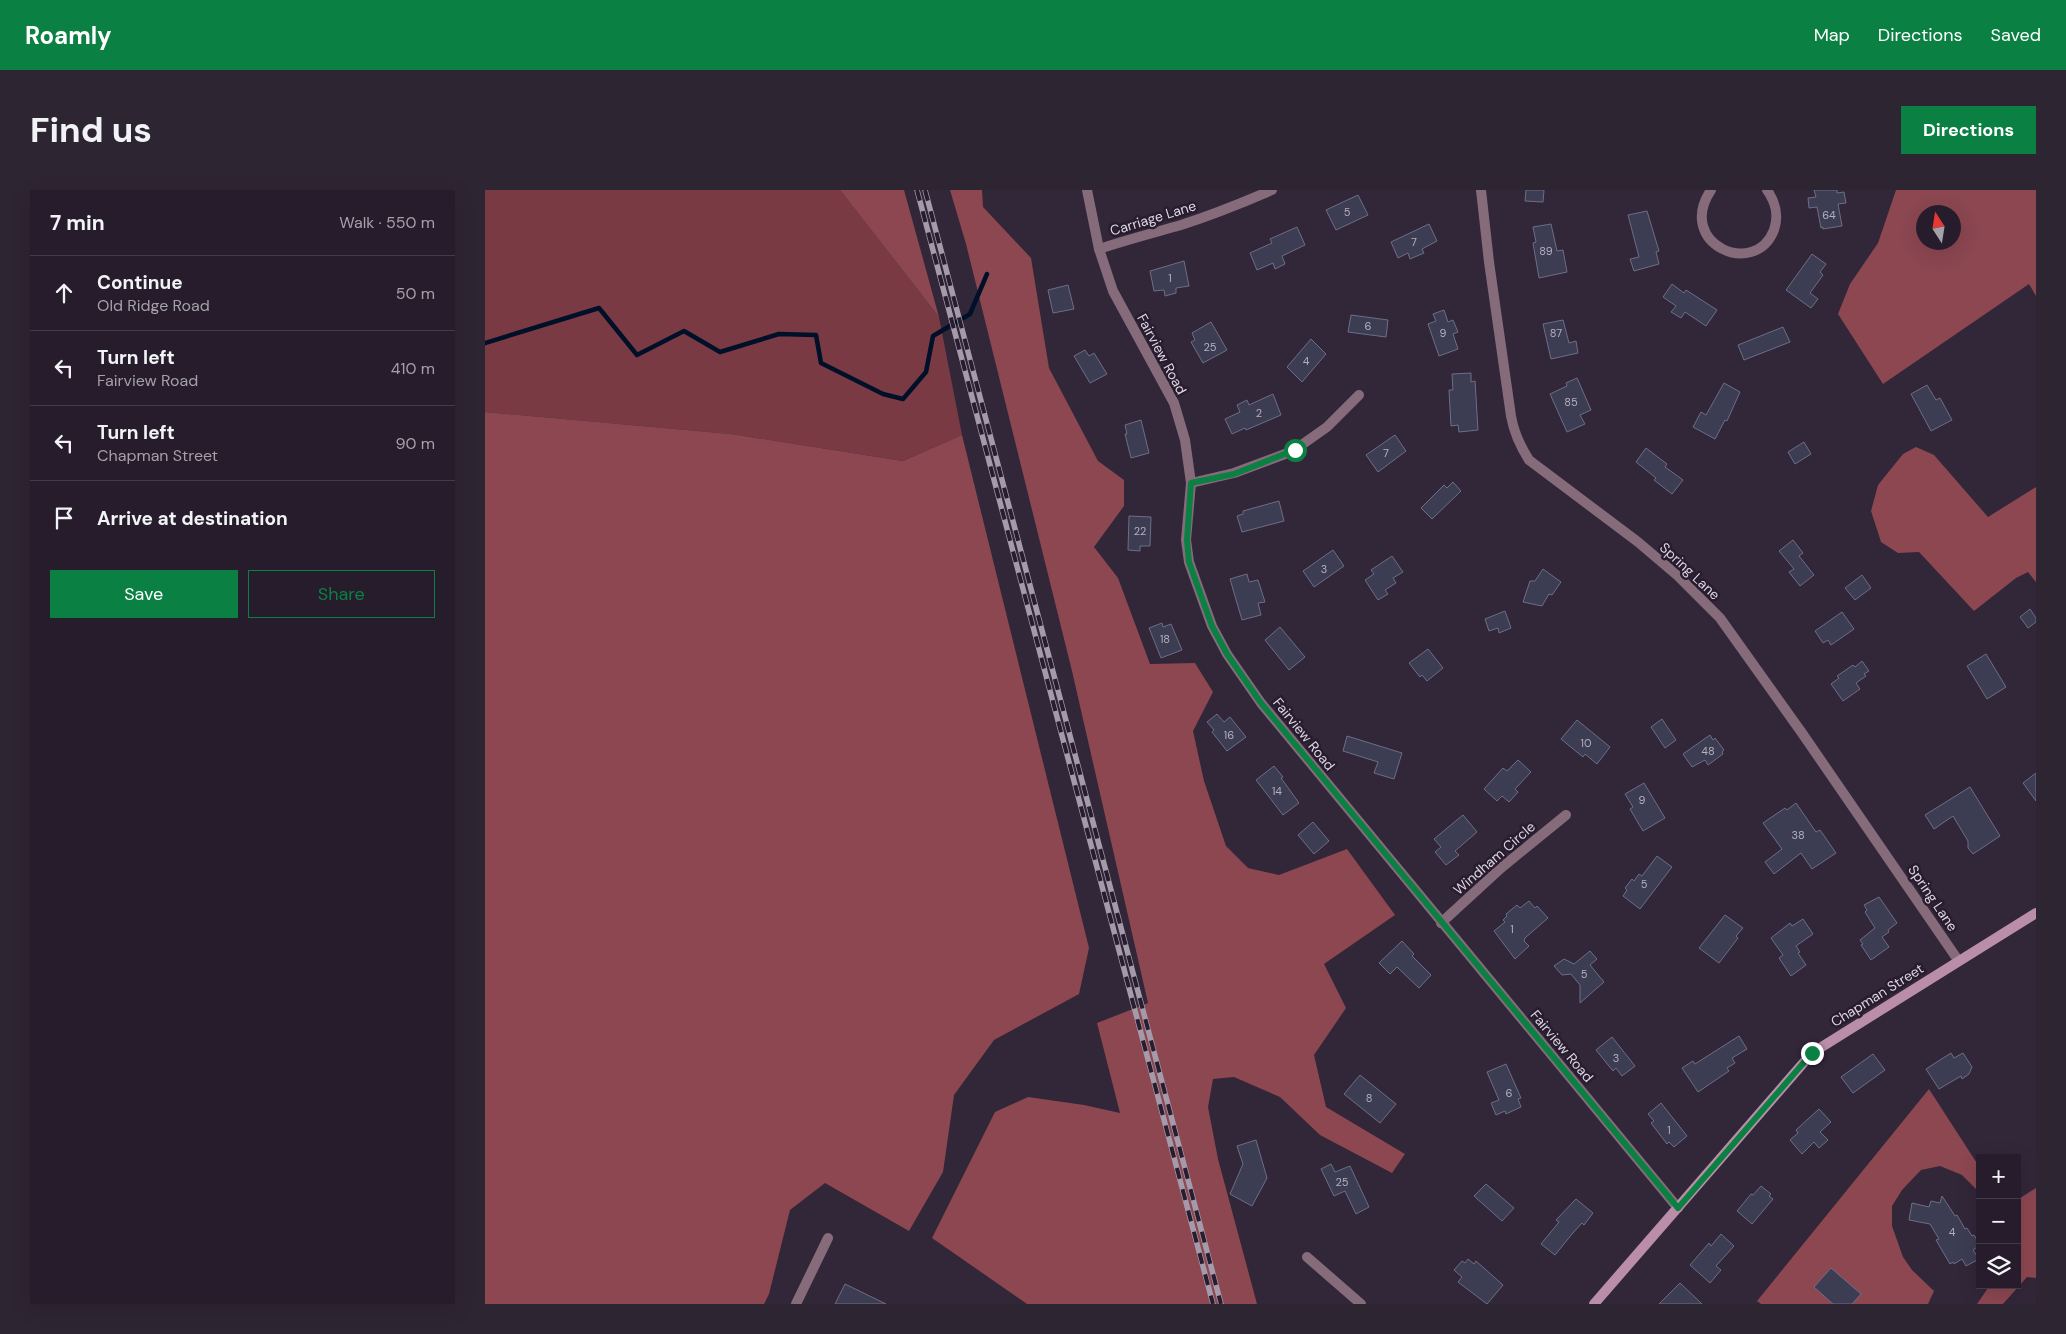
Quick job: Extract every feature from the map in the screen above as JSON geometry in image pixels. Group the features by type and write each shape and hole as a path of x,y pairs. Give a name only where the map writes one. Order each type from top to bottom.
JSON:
{"street":[{"name":"Fairview Road","path":"1087,190 1099,250 1113,291 1174,403 1185,440 1191,483 1187,540 1189,562 1212,626 1227,654 1261,703 1678,1208"},
{"name":"Carriage Lane","path":"1099,250 1131,238 1181,225 1272,190"},
{"name":"Spring Lane","path":"1481,190 1513,429 1529,460 1638,542 1678,576 1720,618 1959,960"},
{"path":"1711,190 1704,200 1701,213 1702,226 1708,238 1724,250 1743,253 1755,250 1765,244 1772,234 1776,223 1775,205 1767,190"},
{"path":"1191,483 1234,474 1293,451 1327,427 1359,395"},
{"name":"Windham Circle","path":"1441,923 1501,868 1566,815"},
{"name":"Chapman Street","path":"1594,1304 1812,1053 2036,913"},
{"path":"796,1304 828,1238"},
{"path":"1307,1257 1361,1304"}],"shaded area":[{"path":"485,190 840,190 939,317 962,435 903,461 731,434 485,412"},
{"path":"840,190 904,190 939,317"},
{"path":"950,190 982,190 983,207 1031,258 1049,368 1098,461 1124,480 1124,506 1094,547 1118,578 1150,664 1195,663 1213,692 1193,731 1204,781 1226,846 1248,868 1279,875 1347,849 1395,915 1324,964 1346,1008 1314,1055 1326,1107 1405,1154 1392,1173 1320,1135 1280,1097 1234,1077 1213,1079 1208,1107 1218,1159 1257,1304 1027,1304 932,1238 995,1112 1028,1097 1084,1105 1120,1113 1097,1023 1148,1003 1072,671 966,244"},
{"path":"1896,190 2036,190 2036,296 2029,284 1883,384 1838,314 1850,284 1878,243"},
{"path":"485,412 731,434 903,461 962,435 1089,948 1079,994 994,1040 954,1095 943,1172 909,1231 825,1183 790,1210 769,1294 764,1304 485,1304"},
{"path":"1916,447 1934,455 1988,517 2036,487 2036,582 2028,572 2016,578 1974,611 1919,552 1898,553 1881,542 1871,511 1878,485 1903,454"},
{"path":"1929,1089 1976,1162 1976,1189 1962,1175 1940,1166 1921,1170 1902,1190 1892,1206 1892,1226 1903,1257 1912,1270 1934,1291 1928,1304 1761,1304 1757,1301"},
{"path":"2036,1188 2036,1278 2027,1277 2021,1284 2021,1199"},
{"path":"1987,1289 2016,1289 2003,1304 1977,1304"}],"building":[{"path":"1526,190 1544,190 1543,202 1525,201"},
{"path":"1814,190 1837,190 1837,193 1844,192 1846,203 1838,204 1842,226 1821,228 1817,207 1809,208 1808,198 1816,197"},
{"path":"1358,195 1368,215 1336,230 1326,210"},
{"path":"1647,211 1659,251 1656,252 1659,264 1634,271 1630,259 1639,257 1628,215"},
{"path":"1429,224 1437,241 1422,249 1424,253 1410,259 1408,253 1398,258 1391,242"},
{"path":"1551,224 1557,251 1563,250 1567,272 1539,278 1533,243 1536,242 1533,227"},
{"path":"1297,227 1305,245 1282,256 1285,264 1275,269 1273,263 1257,270 1250,253 1272,243 1270,239"},
{"path":"1812,254 1826,264 1820,272 1823,275 1810,293 1818,299 1811,308 1786,290"},
{"path":"1184,261 1189,286 1176,288 1176,293 1165,296 1164,290 1154,291 1150,271"},
{"path":"1672,284 1684,293 1686,290 1717,310 1706,326 1685,312 1681,318 1671,312 1676,306 1663,297"},
{"path":"1068,285 1074,309 1053,313 1048,290"},
{"path":"1444,310 1448,322 1453,320 1458,332 1453,334 1458,349 1439,356 1428,324 1436,321 1433,314"},
{"path":"1351,315 1388,320 1386,337 1348,332"},
{"path":"1563,320 1569,343 1576,341 1578,353 1551,359 1543,324"},
{"path":"1211,322 1227,350 1203,363 1191,342 1195,340 1192,333"},
{"path":"1783,327 1790,342 1744,360 1738,345"},
{"path":"1311,339 1326,354 1302,382 1287,367"},
{"path":"1085,350 1089,356 1094,353 1107,374 1090,383 1074,356"},
{"path":"1471,373 1471,382 1475,381 1478,430 1459,432 1458,425 1451,426 1449,390 1453,390 1452,374"},
{"path":"1577,378 1591,410 1580,415 1585,424 1567,432 1550,394 1567,386 1566,383"},
{"path":"1724,383 1740,392 1727,421 1725,420 1715,439 1693,427 1701,412 1706,415"},
{"path":"1927,385 1936,400 1940,398 1952,420 1931,431 1911,394"},
{"path":"1273,394 1281,415 1232,434 1225,419 1240,412 1237,405 1247,400 1249,405"},
{"path":"1141,420 1149,453 1131,458 1125,434 1127,434 1125,425"},
{"path":"1395,435 1406,451 1378,472 1366,455"},
{"path":"1804,442 1811,454 1795,464 1788,452"},
{"path":"1646,448 1667,464 1665,467 1683,480 1672,494 1636,462"},
{"path":"1453,482 1461,491 1432,519 1421,508 1444,485 1447,488"},
{"path":"1279,501 1284,521 1242,532 1237,516 1243,514 1243,511"},
{"path":"1129,516 1151,517 1150,546 1140,546 1140,551 1128,550"},
{"path":"1793,540 1803,553 1799,556 1814,575 1800,586 1789,572 1794,569 1779,551"},
{"path":"1333,550 1344,566 1314,587 1303,571"},
{"path":"1392,556 1403,572 1393,578 1396,583 1385,590 1388,594 1378,600 1365,580 1374,574 1371,570"},
{"path":"1543,569 1561,582 1552,595 1549,594 1542,606 1523,602 1530,581 1535,581"},
{"path":"1247,574 1249,582 1258,580 1265,602 1258,603 1261,615 1242,620 1230,579"},
{"path":"1862,575 1871,588 1855,600 1845,588"},
{"path":"2030,609 2036,618 2036,622 2028,628 2020,617"},
{"path":"1505,611 1511,628 1499,633 1498,628 1489,631 1485,619"},
{"path":"1842,612 1854,629 1831,645 1828,640 1823,643 1815,631"},
{"path":"1162,623 1163,627 1171,624 1182,650 1161,658 1149,628"},
{"path":"1280,627 1305,657 1289,670 1265,640"},
{"path":"1428,649 1443,668 1427,681 1422,675 1420,677 1409,663"},
{"path":"1986,654 2006,687 1987,699 1967,666"},
{"path":"1862,661 1869,671 1864,674 1866,676 1856,683 1860,689 1843,701 1831,684 1839,678 1837,676 1853,665 1855,667"},
{"path":"1217,714 1224,722 1230,717 1246,737 1227,751 1212,732 1214,730 1207,722"},
{"path":"1662,719 1676,740 1665,748 1651,727"},
{"path":"1577,720 1610,747 1597,764 1585,754 1583,757 1561,739"},
{"path":"1710,735 1713,740 1715,738 1724,750 1723,754 1708,765 1705,760 1692,767 1683,754"},
{"path":"1347,736 1402,753 1394,779 1374,773 1378,762 1343,751"},
{"path":"1518,760 1531,772 1515,789 1518,792 1509,802 1502,796 1497,801 1484,789 1503,768 1507,771"},
{"path":"1274,766 1299,803 1283,815 1256,780"},
{"path":"2036,773 2036,801 2023,783"},
{"path":"1644,783 1665,818 1643,831 1630,809 1633,807 1625,794"},
{"path":"1970,787 2000,836 1973,854 1968,848 1968,841 1953,816 1934,829 1925,815"},
{"path":"1796,803 1816,832 1820,830 1836,853 1812,869 1801,853 1774,874 1765,862 1782,849 1763,823"},
{"path":"1463,815 1477,832 1455,851 1459,855 1446,865 1435,852 1441,847 1434,839"},
{"path":"1313,822 1329,841 1314,854 1298,835"},
{"path":"1657,856 1672,867 1640,909 1623,896 1627,890 1625,888 1639,874 1642,876"},
{"path":"1879,897 1897,923 1882,937 1889,947 1871,960 1861,945 1863,944 1860,940 1875,928 1865,912 1867,910 1864,905"},
{"path":"1529,901 1535,908 1537,906 1548,918 1525,938 1524,941 1529,946 1515,959 1494,931 1505,922 1503,920 1507,916 1506,914 1517,905 1520,908"},
{"path":"1725,915 1743,928 1736,936 1738,938 1719,963 1699,948"},
{"path":"1803,919 1813,934 1796,946 1806,965 1791,976 1779,958 1783,955 1771,938 1790,923 1792,926"},
{"path":"1402,941 1414,954 1412,956 1431,975 1419,988 1397,967 1390,974 1379,963"},
{"path":"1590,951 1597,959 1590,965 1604,982 1580,1003 1580,985 1571,974 1562,975 1554,966 1564,959 1574,964"},
{"path":"1739,1036 1747,1049 1732,1058 1735,1063 1727,1068 1729,1071 1698,1092 1682,1068 1693,1061 1695,1064"},
{"path":"1612,1037 1635,1066 1622,1076 1616,1068 1613,1071 1596,1050"},
{"path":"1951,1053 1954,1058 1963,1053 1972,1067 1969,1074 1962,1079 1961,1076 1939,1089 1926,1069"},
{"path":"1873,1054 1885,1070 1853,1093 1841,1077"},
{"path":"1506,1064 1521,1098 1518,1099 1521,1107 1506,1114 1505,1111 1496,1115 1491,1103 1499,1100 1487,1072"},
{"path":"1360,1075 1396,1104 1380,1123 1344,1094"},
{"path":"1661,1103 1687,1136 1674,1147 1669,1142 1667,1144 1651,1123 1654,1121 1648,1114"},
{"path":"1819,1109 1831,1122 1820,1132 1828,1140 1819,1148 1814,1142 1802,1154 1790,1140 1798,1133 1796,1130"},
{"path":"1256,1140 1267,1178 1252,1206 1230,1194 1243,1164 1237,1146"},
{"path":"1331,1164 1335,1172 1350,1166 1369,1207 1356,1214 1345,1191 1334,1196 1321,1169"},
{"path":"1486,1184 1514,1208 1502,1221 1474,1196"},
{"path":"1761,1186 1771,1194 1769,1196 1773,1199 1752,1224 1737,1211 1751,1194 1753,1195"},
{"path":"1942,1196 1965,1229 1967,1228 1976,1238 1976,1248 1973,1250 1976,1254 1976,1261 1966,1266 1962,1259 1954,1264 1953,1262 1950,1264 1936,1240 1939,1239 1930,1224 1909,1220 1912,1203 1929,1207 1931,1201 1940,1203"},
{"path":"1576,1199 1593,1213 1555,1255 1541,1244 1559,1222 1556,1220"},
{"path":"1721,1234 1734,1246 1716,1266 1721,1270 1710,1283 1690,1265 1709,1243 1711,1246"},
{"path":"1468,1259 1474,1264 1476,1261 1503,1285 1487,1304 1458,1282 1462,1277 1454,1270 1462,1261 1465,1263"},
{"path":"1831,1268 1861,1294 1852,1304 1833,1304 1814,1287"},
{"path":"1680,1283 1702,1304 1659,1304"},
{"path":"845,1284 886,1304 835,1304"}],"waterway":[{"path":"485,343 599,308 637,355 684,331 720,352 779,334 816,335 821,363 883,394 903,399 926,372 933,336 970,314 987,274"}],"railway":[{"path":"917,190 1213,1304"},
{"path":"925,190 1221,1304"}],"route":[{"path":"1295,450 1234,474 1191,483 1187,540 1189,562 1212,626 1227,654 1261,703 1678,1208 1750,1122 1812,1053"}]}
